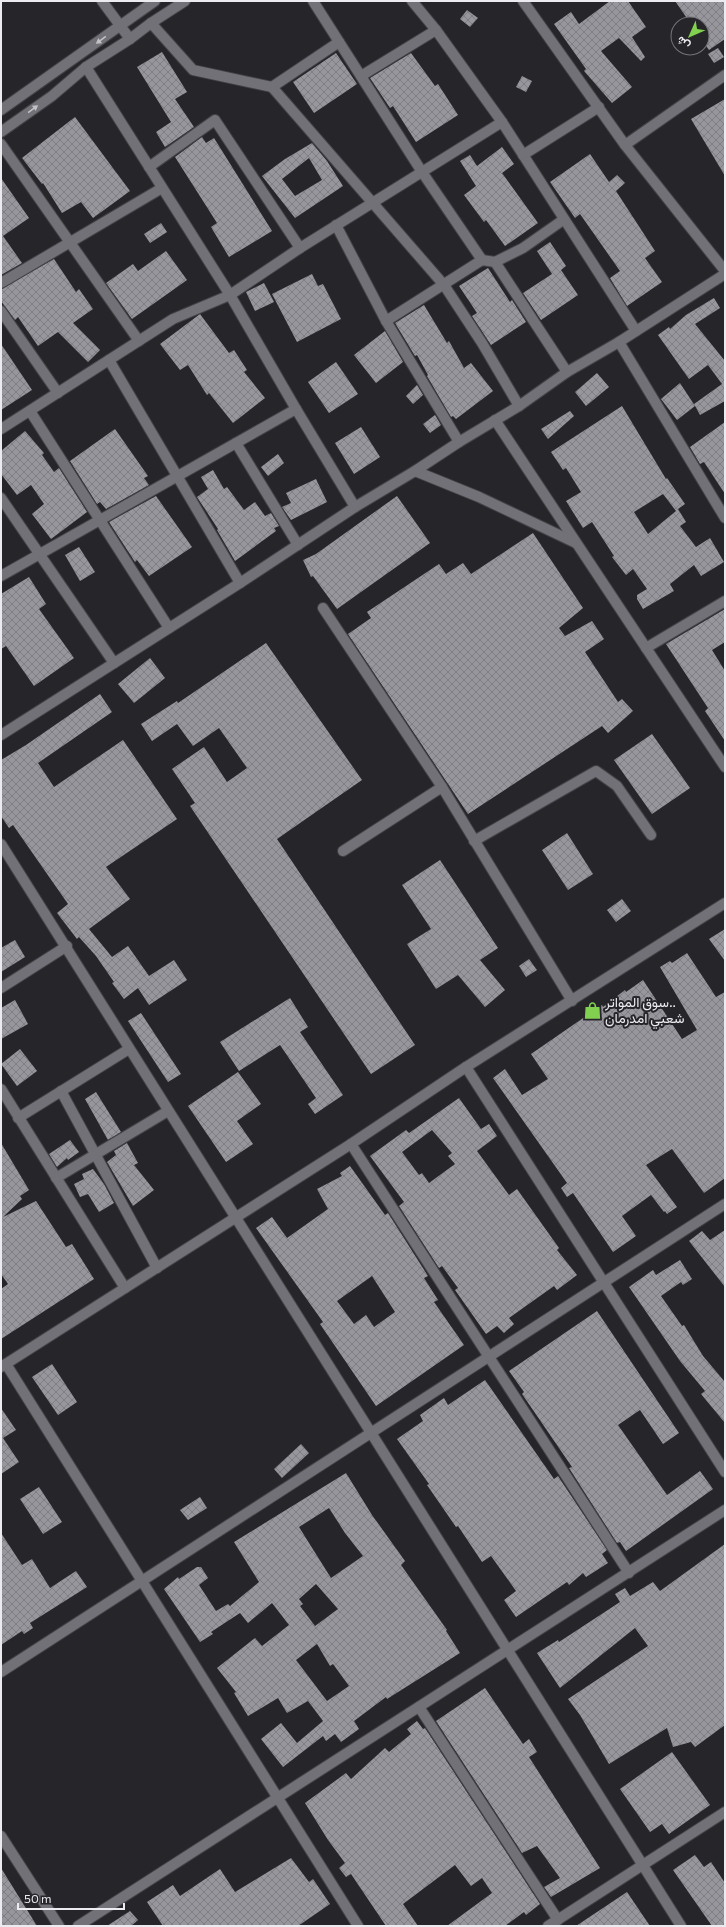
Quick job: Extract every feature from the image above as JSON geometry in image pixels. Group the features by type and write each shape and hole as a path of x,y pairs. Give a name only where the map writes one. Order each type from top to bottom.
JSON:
{"street":[{"path":"102,1 130,39"},
{"path":"1,110 155,1"},
{"path":"1,132 52,96 86,67 185,1"},
{"path":"313,1 422,172 482,260"},
{"path":"412,1 436,30 524,154 563,220 636,331"},
{"path":"523,1 626,145 725,271"},
{"path":"151,23 193,70 272,87 444,284 482,343 518,406"},
{"path":"361,76 436,30"},
{"path":"272,87 339,42"},
{"path":"86,67 230,295 355,507"},
{"path":"626,145 725,75"},
{"path":"42,81 52,96"},
{"path":"524,154 599,107"},
{"path":"149,167 215,120 300,248"},
{"path":"1,429 173,319 230,295 336,225 502,122"},
{"path":"1,144 139,341"},
{"path":"1,283 162,188"},
{"path":"386,321 482,260 495,262 523,248 563,220"},
{"path":"336,225 386,321 459,442"},
{"path":"495,262 567,372"},
{"path":"1,735 240,583 355,507 518,406 567,372 619,342 725,274"},
{"path":"1,310 58,393"},
{"path":"619,342 725,518"},
{"path":"109,360 240,583"},
{"path":"1,576 296,409"},
{"path":"30,411 168,628"},
{"path":"495,420 725,768"},
{"path":"236,443 298,545"},
{"path":"415,471 486,501 576,544"},
{"path":"1,498 114,663"},
{"path":"646,648 725,601"},
{"path":"323,608 442,787 572,1001"},
{"path":"474,841 596,771 617,786 651,836"},
{"path":"343,850 442,787"},
{"path":"2,849 67,946 168,1111 681,1926"},
{"path":"358,1926 143,1581 3,1366 351,1144 466,1067 725,903"},
{"path":"1,988 67,946"},
{"path":"18,1118 129,1048"},
{"path":"466,1067 725,1472"},
{"path":"1,1089 124,1288"},
{"path":"60,1091 157,1268"},
{"path":"56,1178 168,1111"},
{"path":"351,1144 629,1573"},
{"path":"1,1672 725,1204"},
{"path":"78,1926 725,1510"},
{"path":"419,1707 558,1920"},
{"path":"548,1926 725,1812"},
{"path":"1,1836 59,1926"}],"building":[{"path":"610,1 628,1 646,27 632,37 645,57 641,61 619,38 601,51 632,87 612,103 584,71 586,69 554,24 571,12 579,24"},
{"path":"675,1 725,1 725,39 710,49 710,16 685,16"},
{"path":"467,10 478,18 470,27 460,19"},
{"path":"718,48 724,57 714,63 709,56 710,53"},
{"path":"162,52 187,92 175,99 194,127 165,147 156,132 171,122 137,67"},
{"path":"336,53 357,84 314,113 293,82"},
{"path":"411,53 435,86 438,84 458,115 416,142 393,106 390,108 370,78"},
{"path":"522,76 532,81 526,92 516,87"},
{"path":"725,99 725,176 691,119"},
{"path":"75,117 130,191 93,218 81,202 62,213 43,183 42,184 22,158"},
{"path":"202,137 206,143 214,138 272,231 229,257 211,227 217,223 175,157"},
{"path":"312,143 327,161 343,186 295,218 262,176 285,159","holes":["309,158 322,180 295,196 282,179"]},
{"path":"502,147 514,164 502,173 538,223 505,246 486,220 484,222 464,195 476,186 460,161 470,155 477,166"},
{"path":"590,154 609,182 617,175 625,183 616,191 655,251 645,258 662,282 627,306 610,278 620,271 580,214 575,218 550,182"},
{"path":"1,178 29,218 3,236 22,263 1,275"},
{"path":"161,223 167,232 150,243 144,234"},
{"path":"550,242 566,266 561,270 578,295 541,320 523,293 552,274 537,251"},
{"path":"166,251 187,280 132,319 106,283 133,264 138,271"},
{"path":"54,259 76,292 79,289 93,309 73,323 100,350 88,362 58,332 38,346 18,317 15,320 1,301 1,289"},
{"path":"488,268 510,302 512,300 526,322 491,345 472,316 477,313 459,286"},
{"path":"312,274 318,286 323,284 341,319 297,342 272,294"},
{"path":"264,283 274,302 255,311 246,292"},
{"path":"714,298 720,308 695,324 725,361 725,401 700,415 694,404 722,384 708,365 689,379 658,335 669,327 670,329 686,315"},
{"path":"424,305 447,343 449,341 464,368 471,363 493,391 456,419 453,416 451,417 427,376 428,375 417,355 415,356 395,323"},
{"path":"200,314 229,353 234,350 247,370 244,372 265,398 233,423 209,393 207,395 188,365 180,370 160,344"},
{"path":"385,331 403,362 376,383 354,355"},
{"path":"1,344 32,390 1,410"},
{"path":"336,362 358,394 329,413 308,382"},
{"path":"597,373 609,387 586,406 575,392"},
{"path":"680,383 695,406 677,420 661,399"},
{"path":"417,385 423,395 413,404 406,396"},
{"path":"622,406 666,479 667,478 685,504 678,509 686,522 680,526 696,547 710,538 724,562 701,576 694,565 670,584 674,591 643,609 637,599 637,595 647,589 633,569 626,575 612,557 614,556 592,522 583,528 566,501 581,492 566,468 563,470 551,452","holes":["663,494 676,511 648,534 634,512"]},
{"path":"570,411 574,416 548,439 541,429"},
{"path":"435,415 441,425 430,433 423,424"},
{"path":"725,422 725,494 704,462 700,464 690,447"},
{"path":"361,427 380,457 354,474 335,443"},
{"path":"115,429 148,476 144,478 149,485 106,509 100,502 97,504 70,461"},
{"path":"25,431 44,453 42,455 54,472 59,468 87,512 51,539 32,514 44,504 31,485 17,495 1,474 1,451"},
{"path":"278,454 284,463 268,476 261,467"},
{"path":"213,470 224,489 227,487 244,510 255,502 265,516 271,513 279,526 274,528 276,531 235,561 217,530 218,529 197,497 208,489 201,477"},
{"path":"316,479 327,502 291,520 282,507 291,503 286,493"},
{"path":"156,496 192,547 149,576 137,560 135,562 109,522"},
{"path":"397,496 430,543 337,609 313,576 311,577 303,560 316,554"},
{"path":"533,533 583,608 559,628 565,636 592,621 604,639 585,652 618,702 622,699 633,711 608,733 602,726 468,814 348,634 371,618 367,612 439,564 446,574 463,563 471,574"},
{"path":"79,547 95,572 80,581 65,555"},
{"path":"29,577 46,604 39,609 74,658 34,686 6,646 1,649 1,594"},
{"path":"725,609 725,642 712,650 725,671 725,741 705,711 708,708 666,644"},
{"path":"266,643 362,780 277,839 415,1045 371,1074 190,806 195,803 172,769 204,747 227,782 247,768 219,728 193,746 177,724 152,741 141,724 177,701 178,703"},
{"path":"150,658 165,678 134,703 118,684"},
{"path":"100,694 112,712 38,763 54,787 123,740 177,819 106,867 130,899 89,929 112,957 128,946 149,976 174,960 187,980 149,1005 138,988 124,999 112,983 114,982 96,956 79,937 77,939 57,913 68,904 13,825 9,828 1,816 1,760 26,745"},
{"path":"652,734 690,788 652,814 614,760"},
{"path":"567,833 593,874 568,890 542,850"},
{"path":"440,860 498,948 480,960 505,990 485,1007 458,975 436,989 407,944 431,929 402,885"},
{"path":"622,899 631,911 616,922 607,910"},
{"path":"725,929 725,961 709,939"},
{"path":"15,940 25,957 1,972 1,948"},
{"path":"687,953 716,997 725,992 725,1178 704,1193 672,1149 646,1165 677,1207 667,1214 651,1195 622,1216 636,1236 613,1252 573,1193 567,1197 561,1188 567,1183 493,1078 505,1069 522,1095 548,1079 531,1054 602,1005 603,1007 625,990 626,992 643,980 682,1039 697,1030 660,967 670,961 672,963"},
{"path":"529,959 537,970 526,977 519,966"},
{"path":"290,998 308,1027 300,1032 343,1095 315,1114 308,1104 316,1098 280,1045 239,1071 220,1042"},
{"path":"15,1000 28,1024 1,1039 1,1008"},
{"path":"141,1013 181,1074 168,1082 128,1021"},
{"path":"20,1049 37,1071 17,1086 1,1064"},
{"path":"238,1072 261,1104 237,1121 253,1144 226,1162 188,1106"},
{"path":"96,1092 121,1132 108,1140 85,1099"},
{"path":"459,1098 481,1129 489,1124 497,1136 477,1151 509,1195 517,1189 559,1248 557,1250 577,1275 557,1290 554,1286 509,1318 514,1324 504,1333 497,1326 486,1334 455,1290 458,1288 442,1266 439,1268 399,1206 404,1202 370,1156 406,1130 409,1133","holes":["432,1130 452,1153 448,1156 455,1164 429,1183 422,1173 419,1175 402,1152"]},
{"path":"70,1140 79,1152 68,1160 67,1158 57,1167 49,1154"},
{"path":"1,1143 29,1190 20,1196 22,1199 3,1217 36,1201 66,1247 72,1244 94,1279 1,1339 1,1289 8,1284 1,1274"},
{"path":"127,1143 138,1163 134,1165 154,1190 133,1206 107,1162 116,1155 114,1151"},
{"path":"350,1166 385,1215 388,1213 428,1276 424,1278 438,1300 434,1302 464,1345 376,1406 320,1324 323,1322 256,1228 272,1217 287,1238 328,1209 317,1189 342,1176 340,1173","holes":["372,1276 395,1312 374,1327 366,1315 354,1324 337,1301"]},
{"path":"93,1169 104,1184 114,1203 99,1212 88,1194 80,1197 74,1184 84,1179 82,1174"},
{"path":"725,1230 725,1287 689,1241 702,1231 710,1240"},
{"path":"680,1260 692,1279 683,1285 681,1282 661,1296 682,1326 684,1325 703,1356 725,1382 725,1423 701,1394 705,1391 680,1361 629,1287 653,1270 656,1275"},
{"path":"597,1311 679,1433 663,1444 640,1410 618,1425 667,1495 700,1471 713,1489 626,1551 620,1542 617,1543 569,1468 572,1467 522,1394 524,1392 509,1371"},
{"path":"52,1364 77,1402 58,1415 32,1377"},
{"path":"485,1380 554,1479 558,1476 607,1550 602,1554 608,1563 586,1577 583,1573 569,1585 567,1582 516,1617 504,1600 516,1591 491,1556 482,1562 458,1526 456,1527 427,1485 429,1484 397,1439 423,1421 420,1415 444,1398 448,1405"},
{"path":"1,1408 16,1430 3,1438 19,1462 1,1474"},
{"path":"301,1444 309,1453 282,1478 274,1469"},
{"path":"346,1473 372,1515 405,1561 401,1565 447,1630 446,1631 460,1653 387,1699 386,1697 354,1721 359,1729 341,1742 335,1734 326,1741 323,1736 283,1767 261,1739 281,1723 297,1743 323,1721 308,1701 287,1713 278,1698 248,1716 234,1693 236,1692 217,1668 255,1638 262,1646 289,1625 272,1603 248,1623 240,1613 211,1632 213,1634 200,1642 164,1589 178,1577 179,1579 197,1567 201,1567 208,1578 199,1585 216,1611 228,1604 230,1606 259,1582 234,1542","holes":["329,1508 345,1533 363,1556 331,1578 299,1527","316,1584 338,1609 315,1626 300,1606 303,1604 299,1599","317,1644 330,1666 333,1664 349,1686 327,1701 296,1660"]},
{"path":"39,1487 62,1522 43,1534 20,1499"},
{"path":"200,1497 207,1508 188,1520 180,1510"},
{"path":"1,1533 22,1565 32,1559 50,1588 76,1571 87,1587 30,1623 33,1628 24,1634 22,1631 1,1645"},
{"path":"725,1544 725,1725 695,1747 691,1742 673,1747 667,1728 609,1764 580,1715 568,1699 648,1646 635,1628 560,1688 537,1653 558,1640 559,1642 620,1602 615,1594 625,1588 630,1596 653,1582 660,1591"},
{"path":"485,1688 523,1744 529,1739 537,1752 529,1757 600,1868 551,1897 544,1887 560,1878 537,1846 522,1853 436,1721"},
{"path":"417,1721 423,1729 425,1728 540,1904 526,1915 524,1912 505,1926 447,1926 492,1893 482,1878 471,1886 455,1865 403,1904 418,1926 386,1926 351,1874 346,1877 339,1868 345,1863 328,1840 305,1803 346,1773 351,1779 385,1748 389,1752 411,1734 407,1729"},
{"path":"672,1752 710,1805 669,1834 662,1824 650,1832 620,1789"},
{"path":"695,1855 704,1867 711,1862 725,1883 725,1926 712,1926 673,1870"},
{"path":"291,1858 309,1882 313,1879 330,1904 298,1926 163,1926 147,1902 173,1885 180,1896 220,1869 235,1892"},
{"path":"1,1868 37,1926 1,1926"},
{"path":"627,1892 650,1926 576,1926"},
{"path":"130,1911 138,1920 131,1926 107,1926"}],"place":[{"name":"سوق المواتر.. شعبي امدرمان","path":"592,1010"}]}
